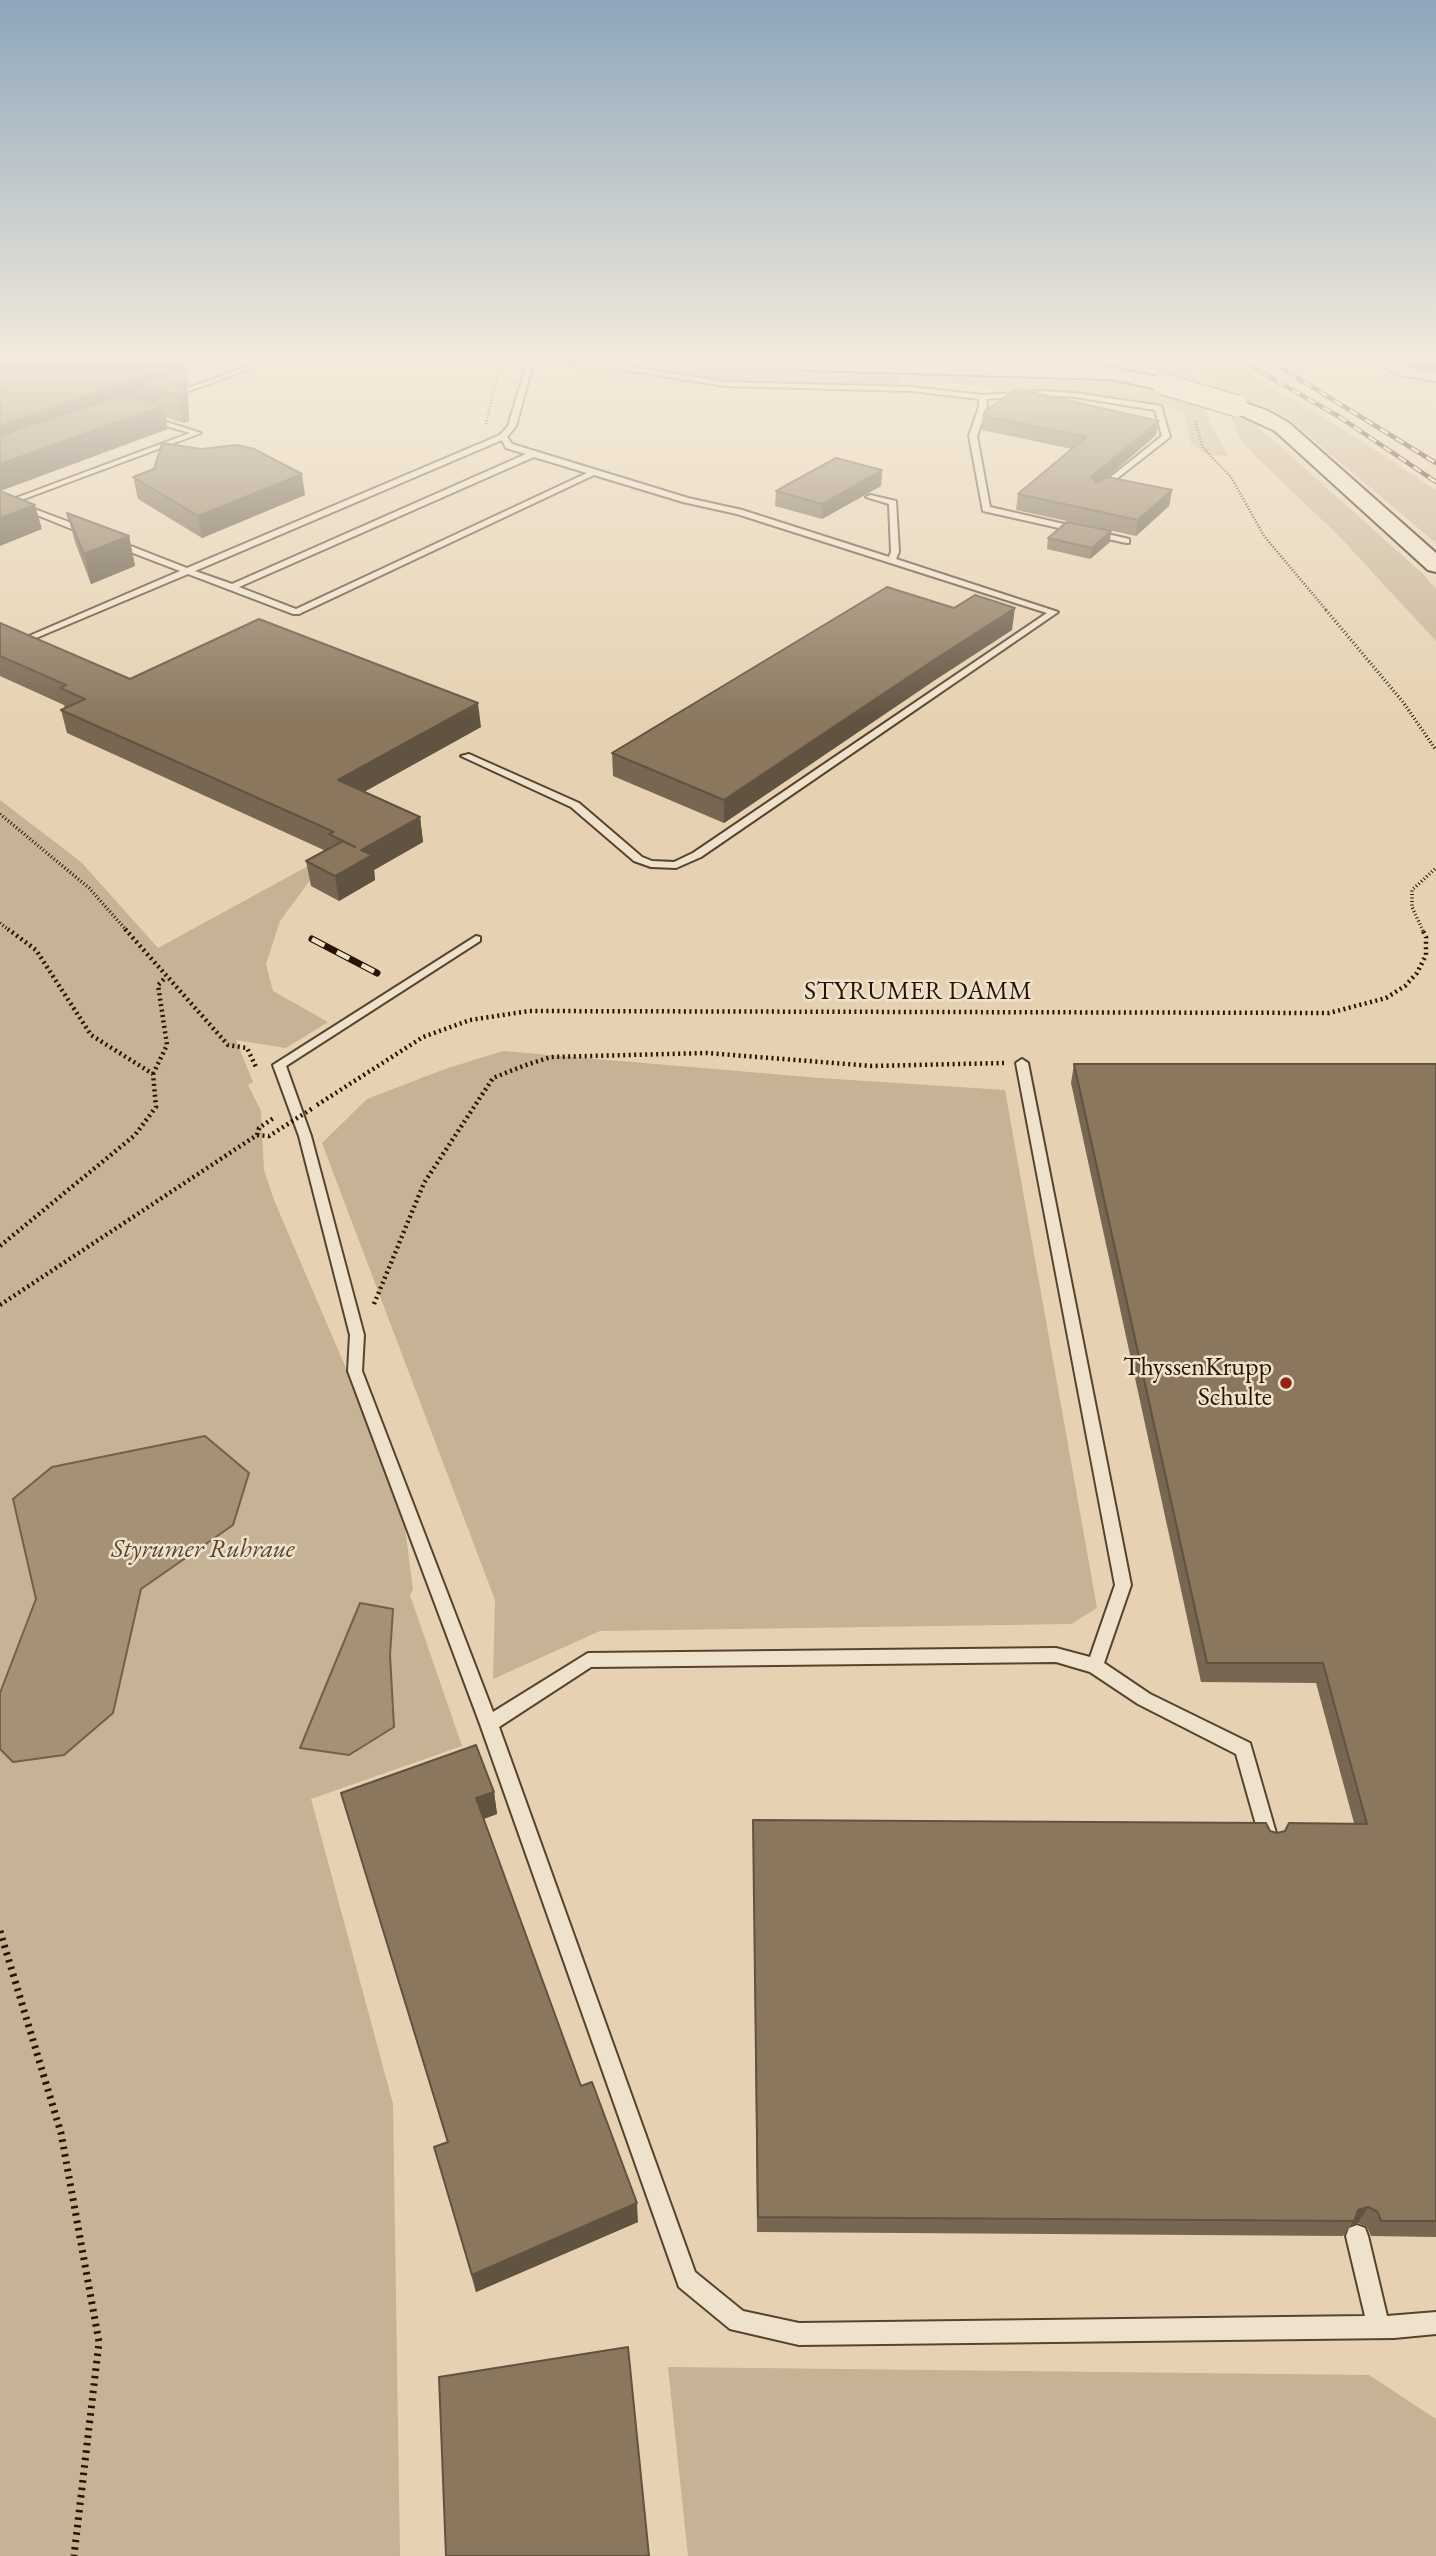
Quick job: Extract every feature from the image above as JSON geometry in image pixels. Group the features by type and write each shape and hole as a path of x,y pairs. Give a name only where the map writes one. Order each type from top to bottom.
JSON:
{"main road":[{"path":"1344,482 1436,565"}],"lane":[{"path":"63,482 9,502 96,535"},
{"path":"33,636 395,482"},
{"path":"233,587 469,482"},
{"path":"109,540 296,612 572,482"},
{"path":"466,756 575,805 638,859 660,866 685,862 1054,612 739,512 628,482"},
{"path":"981,482 986,509 1126,541"},
{"path":"1095,494 1110,482"},
{"path":"870,498 893,503 895,552 891,561"},
{"path":"476,939 279,1065 306,1136 357,1335 355,1371 489,1724 687,2279 738,2321 799,2334 1379,2327 1436,2323"},
{"path":"1022,1063 1123,1584 1095,1665"},
{"path":"489,1724 588,1660 1056,1655 1095,1665 1144,1699 1244,1749 1270,1841"},
{"path":"1357,2236 1379,2327"}],"path":[{"path":"1234,482 1271,546 1403,702 1436,750"},
{"path":"0,814 89,888 228,1045 247,1048 257,1070"},
{"name":"STYRUMER DAMM","path":"257,1135 269,1136 423,1037 496,1014 529,1011 1329,1013 1359,1007 1386,998 1405,986 1417,973 1426,955 1426,937 1412,907 1412,890 1436,868"},
{"path":"0,923 36,950 92,1035 153,1074"},
{"path":"0,1245 135,1135 156,1107 153,1074 167,1045 158,985 166,977"},
{"path":"357,1335 370,1311 424,1183 493,1078 551,1057 707,1053 872,1066 1022,1063"},
{"path":"0,1305 257,1135 259,1128 278,1114"},
{"path":"0,1931 61,2133 99,2342 74,2556"}],"green space":[{"path":"1283,482 1320,482 1423,574 1436,589 1436,641 1337,534"},
{"path":"1364,482 1424,482 1436,490 1436,543"},
{"name":"Styrumer Ruhraue","path":"0,800 81,862 158,948 341,848 325,860 280,921 266,964 273,991 328,1022 286,1048 236,1040 253,1082 248,1085 261,1111 264,1170 274,1200 401,1497 413,1589 410,1595 462,1746 311,1799 393,2104 400,2556 0,2556","holes":["392,1635 390,1655 333,1753"]},
{"path":"503,1051 820,1078 1005,1090 1097,1608 1071,1624 600,1631 493,1679 495,1600 322,1143 367,1099 445,1069"},
{"path":"668,2367 1369,2375 1436,2419 1436,2556 688,2556"}],"shaded area":[{"path":"205,1436 249,1473 233,1525 141,1589 113,1713 64,1755 13,1762 0,1749 0,1693 36,1599 13,1499 52,1467"},
{"path":"360,1603 393,1609 390,1655 394,1727 349,1755 300,1748"}],"building":[{"path":"142,482 281,482 198,516"},
{"path":"792,482 860,482 822,504 776,491"},
{"path":"1032,482 1133,482 1172,490 1138,520 1018,494"},
{"path":"0,491 35,505 0,518"},
{"path":"67,513 129,536 84,554"},
{"path":"1067,522 1111,531 1092,548 1048,538"},
{"path":"887,587 954,608 975,595 1015,608 724,800 612,753"},
{"path":"259,619 478,703 338,780 420,817 361,850 372,855 335,876 306,861 343,841 329,834 334,832 61,710 85,699 60,688 66,685 0,656 0,623 130,679"},
{"name":"ThyssenKrupp Schulte","path":"1074,1064 1436,1064 1436,2221 1381,2221 1378,2212 1368,2207 1358,2210 1354,2221 758,2217 753,1820 1266,1823 1270,1831 1277,1833 1285,1831 1289,1823 1367,1824 1323,1663 1207,1663"},
{"path":"476,1745 494,1792 476,1798 581,2086 592,2082 637,2203 472,2275 434,2147 448,2142 341,1793"},
{"path":"628,2347 649,2556 446,2556 439,2377"}],"railway":[{"path":"312,939 377,973"}],"place":[{"name":"ThyssenKrupp Schulte","path":"1286,1383"}]}
